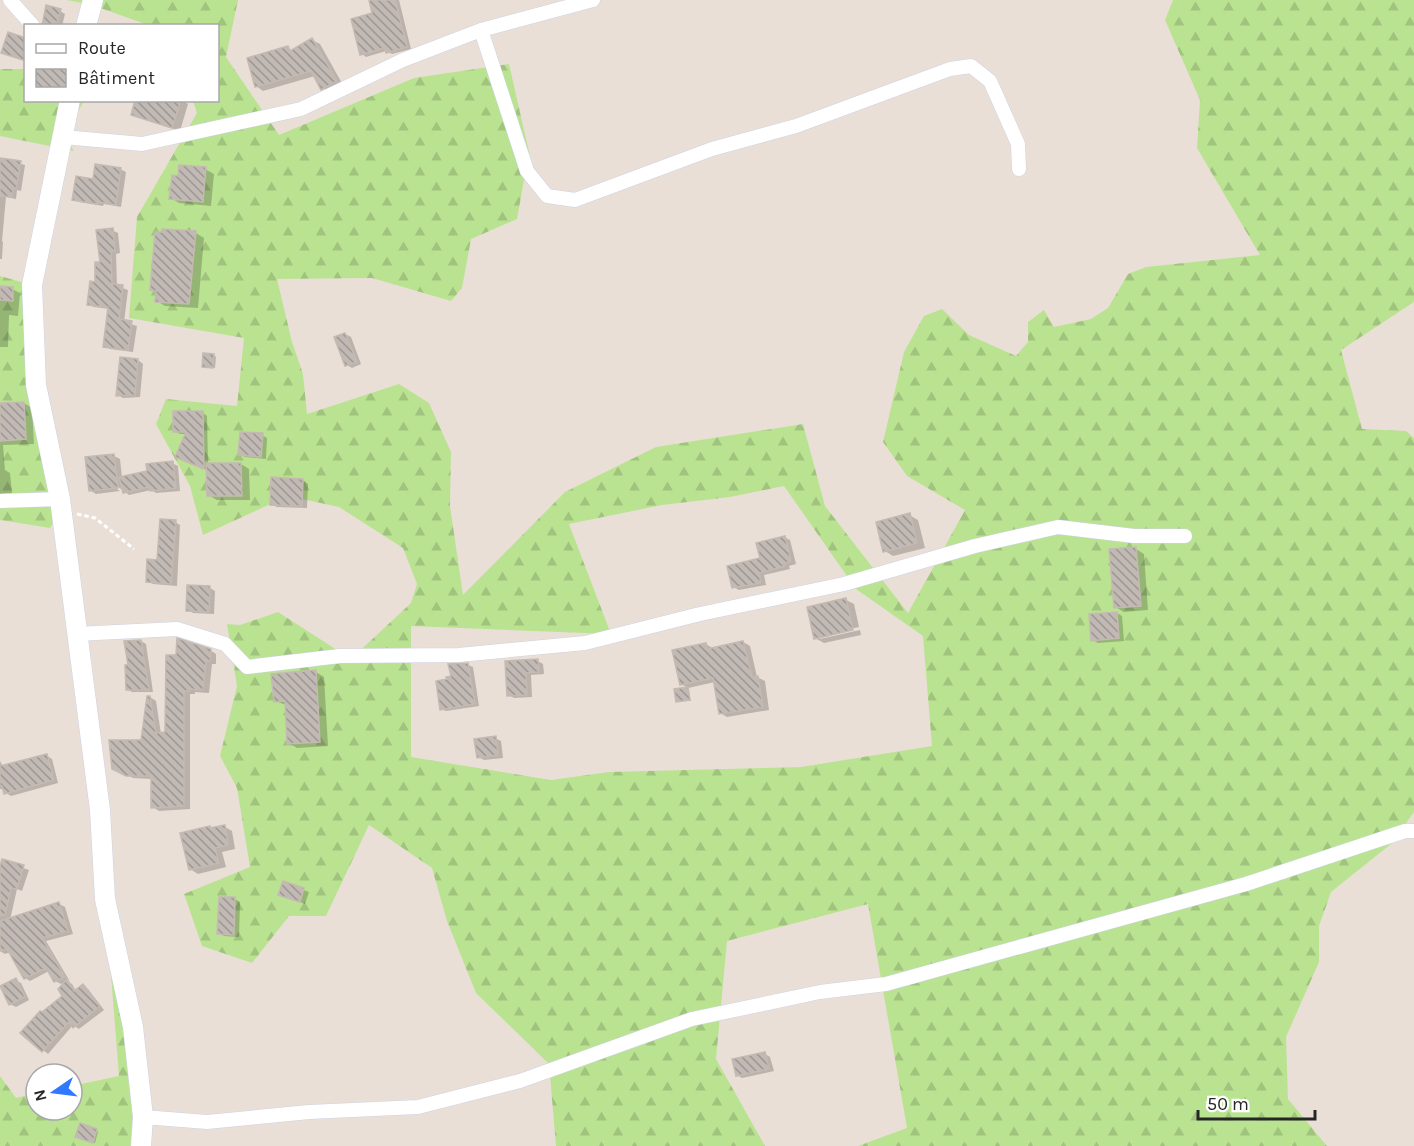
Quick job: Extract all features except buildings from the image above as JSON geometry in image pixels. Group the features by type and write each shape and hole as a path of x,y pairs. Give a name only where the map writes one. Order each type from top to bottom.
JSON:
{"street":[{"path":"10,0 31,24"},
{"path":"87,24 93,0"},
{"path":"63,136 142,144 301,109 403,60 481,30 593,0"},
{"path":"481,30 527,171 547,196 575,200 712,149 796,126 950,69 972,66 990,81 1018,144 1019,169"},
{"path":"70,102 32,285 36,385 61,505 100,810 105,899 133,1027 143,1117 141,1146"},
{"path":"0,501 61,505"},
{"path":"76,634 177,629 225,644 247,667 340,656 471,654 585,643 700,614 844,584 975,546 1058,527 1134,536 1185,536"},
{"path":"143,1117 207,1122 309,1112 418,1107 520,1081 692,1019 820,992 886,984 1246,884 1405,831 1414,831"}],"path":[{"path":"61,505 95,518 134,549"}],"green space":[{"path":"67,0 238,0 226,57 279,135 414,78 509,64 529,152 517,219 471,239 462,288 451,301 372,278 277,279 292,342 303,374 307,414 399,384 429,403 451,452 450,506 463,595 565,492 656,447 803,424 825,506 908,613 965,510 907,476 883,442 904,352 924,316 942,309 969,335 1016,356 1028,342 1028,322 1044,310 1054,327 1091,319 1108,308 1128,274 1146,267 1260,255 1197,148 1200,100 1165,20 1173,0 1414,0 1414,302 1341,350 1362,429 1406,431 1414,438 1414,812 1391,844 1331,892 1319,926 1319,962 1286,1037 1288,1099 1327,1146 858,1146 907,1128 868,904 727,941 716,1059 765,1146 556,1146 549,1064 476,993 447,921 432,868 369,825 326,916 289,916 252,963 202,946 184,894 250,867 237,788 220,756 237,686 227,624 240,625 278,612 351,659 411,603 417,584 403,548 339,507 288,496 203,535 190,486 156,424 166,399 237,406 244,338 129,318 137,217 197,113 193,102 219,102 219,24 145,24 92,5","holes":["784,486 856,589 923,636 932,746 801,767 609,772 551,780 411,757 411,626 611,634 569,524 662,505 730,497"]},
{"path":"0,69 24,69 24,102 83,102 64,136 74,151 0,136"},
{"path":"0,276 32,285 61,510 50,528 0,520"},
{"path":"105,899 141,1146 0,1146 0,1076 16,1098 24,1096 24,1122 84,1122 84,1083 119,1076"}]}
